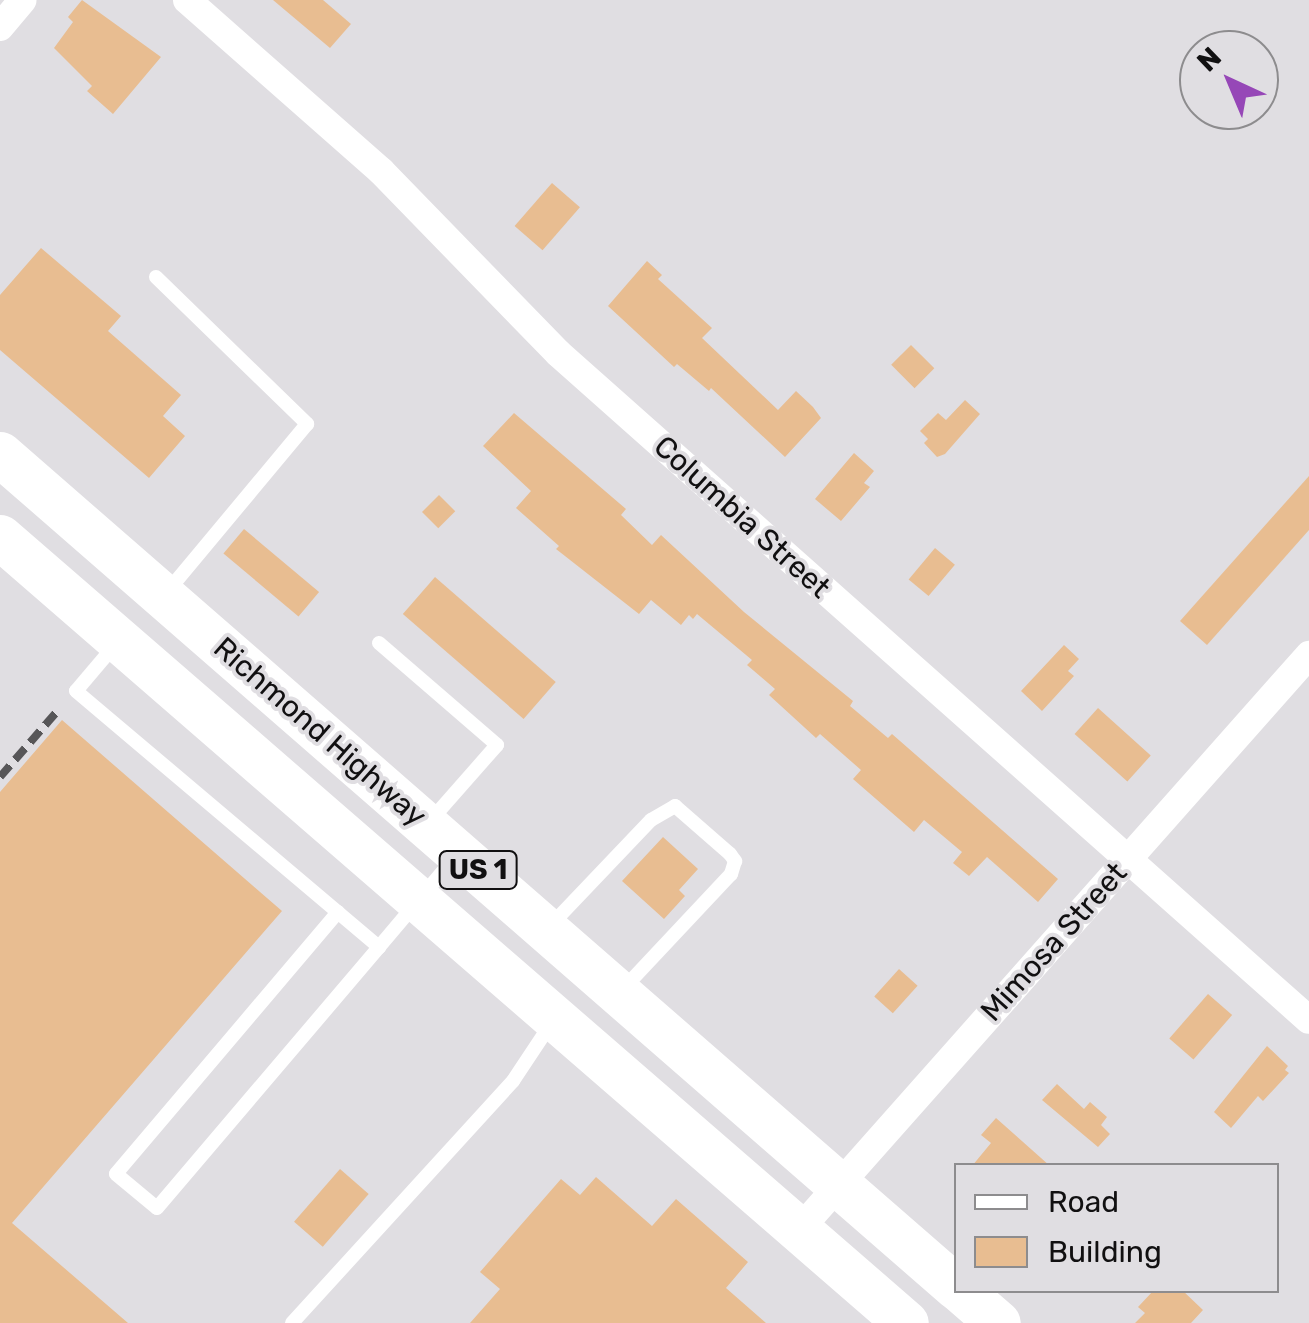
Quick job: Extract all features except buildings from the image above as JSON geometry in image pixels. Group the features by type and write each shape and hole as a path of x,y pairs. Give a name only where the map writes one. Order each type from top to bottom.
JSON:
{"main road":[{"name":"Richmond Highway","path":"0,454 954,1286"},
{"name":"Richmond Highway","path":"0,536 906,1323"},
{"name":"Richmond Highway","path":"963,1293 998,1323"}],"street":[{"path":"0,27 24,0"},
{"name":"Columbia Street","path":"187,0 381,172 558,352 1309,1020"},
{"name":"Mimosa Street","path":"799,1230 1309,655"}],"lane":[{"path":"156,278 308,424 164,596"},
{"path":"119,640 76,691 379,947"},
{"path":"338,912 116,1174 157,1208 420,898 442,839 496,745 379,643"},
{"path":"546,930 651,820 676,806 735,861 731,874 619,993"},
{"path":"292,1323 513,1081 555,1017"}],"railway":[{"path":"0,777 60,708"}]}
